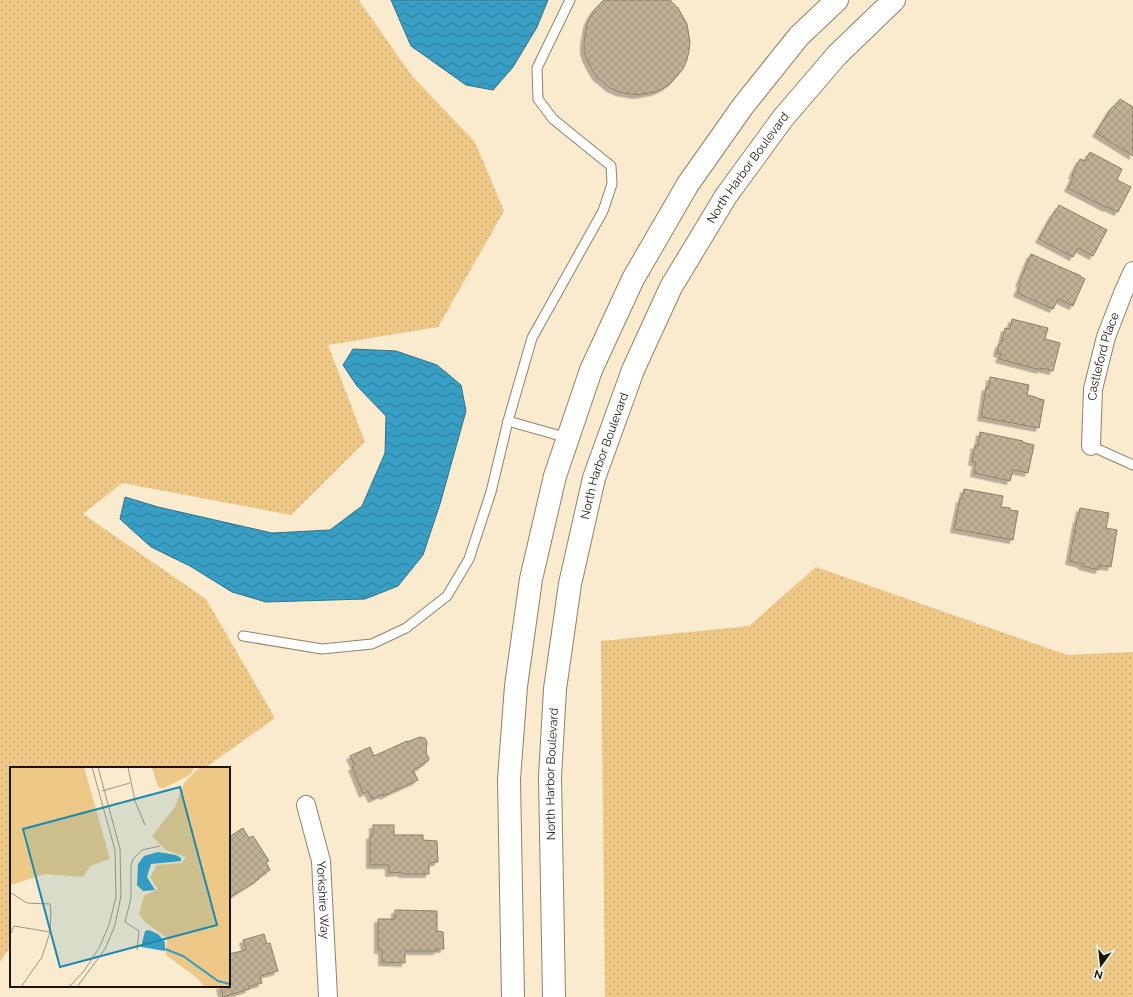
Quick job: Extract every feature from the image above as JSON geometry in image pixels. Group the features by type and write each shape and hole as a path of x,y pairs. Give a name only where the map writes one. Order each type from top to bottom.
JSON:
{"main road":[{"path":"514,997 509,779 516,686 531,579 555,476 592,370 633,279 688,184 743,106 800,36 837,0"},
{"name":"North Harbor Boulevard","path":"554,997 550,777 555,689 570,584 594,478 634,370 671,287 726,196 783,118 837,55 894,0"}],"street":[{"name":"Castleford Place","path":"1091,446 1093,389 1106,337 1133,271"},
{"name":"Yorkshire Way","path":"306,806 321,861 328,997"}],"lane":[{"path":"242,636 322,649 372,644 406,628 447,596 469,559 491,492 508,421 532,338 603,211 612,184 611,166 553,119 538,99 537,68 570,0"},
{"path":"508,421 568,438"},
{"path":"1091,446 1133,465"}],"shaded area":[{"path":"0,0 360,0 412,76 475,142 504,211 438,327 328,345 365,442 291,515 122,483 83,514 206,599 275,718 206,767 10,767 10,947 0,962"},
{"path":"816,567 1067,655 1133,652 1133,997 605,997 601,641 749,626"}],"water":[{"path":"391,0 548,0 537,27 513,67 493,90 466,85 411,46"},
{"path":"353,349 396,351 437,365 461,385 466,411 440,504 423,555 398,586 365,599 266,602 232,592 190,566 151,547 120,519 125,497 158,507 272,533 330,530 362,506 385,453 386,416 357,386 343,365"}],"building":[{"path":"604,0 670,0 678,8 687,24 690,42 687,60 683,69 671,83 655,92 637,95 619,92 610,88 596,76 587,60 584,51 584,42 587,24 591,15"},
{"path":"1120,99 1133,107 1133,156 1096,133 1112,107 1114,107"},
{"path":"1090,152 1122,169 1117,180 1131,187 1118,212 1068,188 1074,176 1072,175 1080,159 1085,161"},
{"path":"1059,205 1107,230 1093,256 1078,248 1073,257 1039,239"},
{"path":"1031,254 1085,279 1073,306 1058,299 1053,309 1017,293 1021,284 1019,283"},
{"path":"1012,319 1048,328 1045,339 1060,343 1053,371 1041,368 1041,370 999,359 1001,354 997,353 999,344 1001,344 1005,328 1010,329"},
{"path":"990,377 1029,385 1027,395 1044,400 1039,428 981,417 986,387 989,387"},
{"path":"980,432 1023,441 1022,442 1034,445 1028,473 1013,470 1010,481 974,473 976,462 972,462 975,445 978,446"},
{"path":"964,489 1003,496 1001,507 1018,511 1013,540 954,529 960,499 962,499"},
{"path":"1080,508 1109,513 1106,528 1117,530 1111,567 1100,565 1099,570 1069,561"},
{"path":"420,737 425,738 427,742 426,753 429,758 428,761 422,764 422,766 413,770 418,780 383,796 383,794 372,799 368,791 363,794 352,767 355,766 350,756 370,747 374,756 407,741"},
{"path":"373,825 394,825 394,835 423,835 423,840 437,841 438,862 429,863 429,874 402,874 402,872 389,873 389,865 370,865 370,836 373,835"},
{"path":"243,828 249,838 253,836 269,861 266,862 270,870 258,878 259,879 230,897 230,836"},
{"path":"395,910 437,911 437,931 443,932 444,949 437,949 437,951 405,951 405,963 382,962 382,950 378,950 378,919 395,919"},
{"path":"264,934 267,944 270,943 278,971 260,976 262,983 248,987 249,989 223,997 220,987 230,987 230,954 246,950 243,940"}]}
